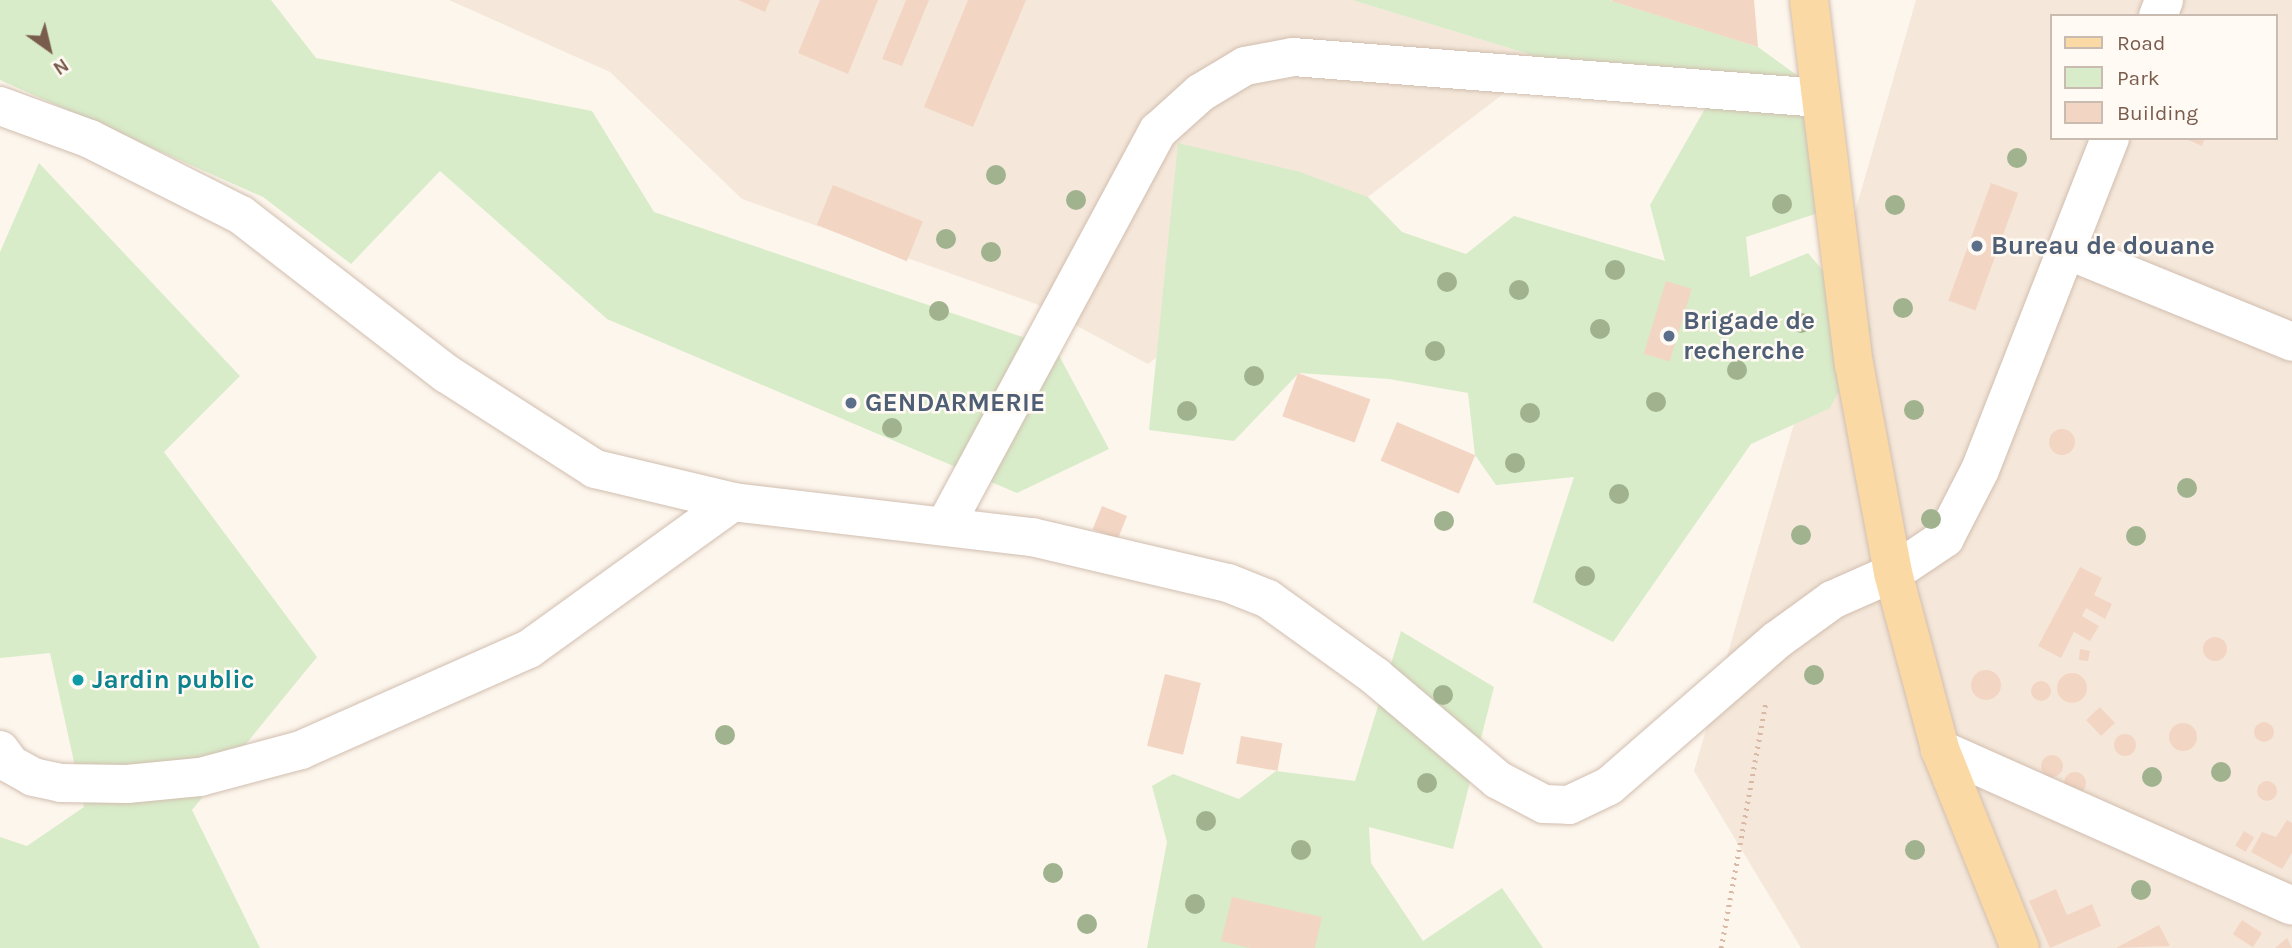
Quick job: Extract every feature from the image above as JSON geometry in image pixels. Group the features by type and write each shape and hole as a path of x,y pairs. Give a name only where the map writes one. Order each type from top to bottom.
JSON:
{"main road":[{"path":"1809,0 1854,364 1894,573 1940,749 2020,948"}],"street":[{"path":"946,526 1158,131 1200,93 1245,66 1293,57 1820,98"},
{"path":"0,106 90,139 241,215 447,374 596,469 733,502 1045,540 1228,583 1268,599 1375,676 1498,780 1544,804 1569,806 1609,786 1777,640 1832,600 1894,573 1945,538 1963,509 2109,140"},
{"path":"2067,250 2292,342"},
{"path":"0,750 10,764 33,777 61,783 114,784 200,777 301,750 529,649 733,502"},
{"path":"1940,749 2292,906"}],"path":[{"path":"1721,948 1777,640"}],"shaded area":[{"path":"449,0 1352,0 1548,60 1148,364 1036,304 742,199 610,72"},
{"path":"1916,0 2292,0 2292,948 1801,948 1694,771"}],"green space":[{"path":"0,0 271,0 316,58 592,111 654,212 1055,348 1109,449 1017,493 607,319 440,171 351,264 263,197 0,80"},
{"path":"1352,0 1610,0 1758,47 1827,97 1833,208 1746,237 1750,277 1808,253 1872,329 1830,408 1751,444 1613,642 1533,602 1574,477 1496,485 1475,455 1468,393 1389,379 1299,373 1234,441 1149,430 1178,143 1300,172 1368,197 1402,232 1466,254 1514,216 1665,261 1650,205 1711,98 1548,60"},
{"path":"39,163 240,376 164,452 317,657 192,810 260,948 0,948 0,837 27,846 84,807 50,653 0,658 0,252"},
{"path":"1401,631 1494,687 1453,849 1369,827 1371,863 1423,941 1502,888 1543,948 1147,948 1167,842 1152,786 1173,774 1239,799 1276,771 1355,781"}],"building":[{"path":"738,0 770,0 765,12"},
{"path":"820,0 878,0 848,74 798,53"},
{"path":"906,0 929,0 902,66 882,59"},
{"path":"968,0 1026,0 973,127 924,107"},
{"path":"1754,0 1758,47 1612,1"},
{"path":"2188,140 2204,140 2202,146"},
{"path":"1991,183 2018,193 1975,310 1948,300"},
{"path":"833,185 923,221 907,261 817,225"},
{"path":"1666,281 1692,289 1670,362 1644,354"},
{"path":"1298,373 1370,399 1355,443 1282,416"},
{"path":"1397,422 1475,455 1459,494 1381,461"},
{"path":"2062,429 2071,433 2075,442 2071,451 2062,455 2053,451 2049,442 2053,433"},
{"path":"1102,506 1127,516 1118,539 1093,529"},
{"path":"2080,567 2102,578 2094,595 2112,604 2105,619 2086,608 2082,616 2099,626 2090,641 2074,632 2061,658 2038,646"},
{"path":"2215,637 2224,640 2227,649 2224,658 2215,661 2206,658 2203,649 2206,640"},
{"path":"2080,649 2090,651 2088,661 2079,660"},
{"path":"1986,670 1997,674 2001,685 1997,696 1986,700 1975,696 1971,685 1975,674"},
{"path":"2072,673 2082,678 2087,688 2082,698 2072,703 2062,698 2057,688 2062,678"},
{"path":"1165,674 1201,683 1183,755 1147,746"},
{"path":"2037,681 2045,681 2051,691 2045,701 2037,701 2031,695 2031,687"},
{"path":"2100,707 2115,723 2101,736 2086,720"},
{"path":"2260,722 2268,722 2274,732 2268,742 2260,742 2254,736 2254,728"},
{"path":"2183,723 2193,727 2197,737 2193,747 2183,751 2173,747 2169,737 2173,727"},
{"path":"2125,734 2133,737 2136,745 2133,753 2125,756 2117,753 2114,745 2117,737"},
{"path":"1241,736 1282,743 1277,771 1236,764"},
{"path":"2052,755 2060,758 2063,766 2060,774 2052,777 2044,774 2041,766 2044,758"},
{"path":"2075,772 2083,775 2086,783 2083,791 2075,794 2067,791 2064,783 2067,775"},
{"path":"2263,781 2271,781 2277,791 2271,801 2263,801 2257,795 2257,787"},
{"path":"2287,820 2292,823 2292,853 2282,869 2251,852 2262,832 2276,837"},
{"path":"2244,831 2254,837 2246,852 2235,846"},
{"path":"2056,889 2067,915 2092,904 2101,926 2050,948 2029,901"},
{"path":"1232,897 1322,917 1315,948 1250,948 1221,941"},
{"path":"2242,920 2262,933 2253,947 2233,934"},
{"path":"2159,925 2170,946 2116,948"},
{"path":"2287,938 2292,948 2275,948"}],"place":[{"name":"Bureau de douane","path":"1977,246"},
{"name":"Brigade de recherche","path":"1669,336"},
{"name":"GENDARMERIE","path":"851,403"},
{"name":"Jardin public","path":"78,680"}]}
